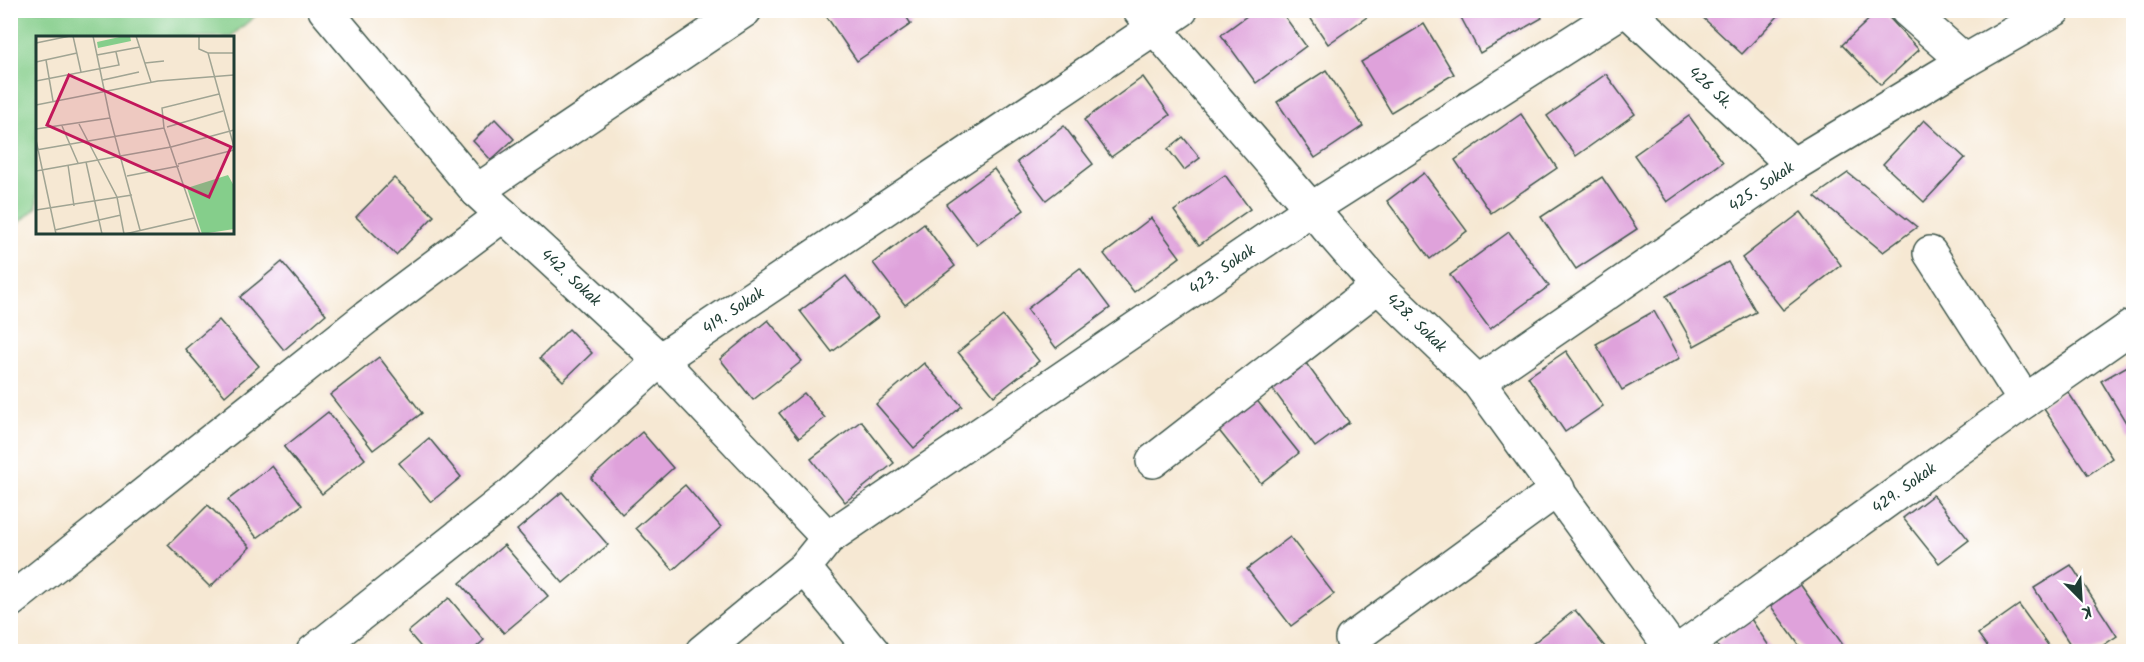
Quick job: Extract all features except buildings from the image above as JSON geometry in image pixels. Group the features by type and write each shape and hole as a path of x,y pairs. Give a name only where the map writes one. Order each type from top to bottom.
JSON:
{"street":[{"name":"442. Sokak","path":"325,10 477,191 660,360 828,538"},
{"path":"477,191 745,10"},
{"name":"419. Sokak","path":"313,651 512,494 660,360 1147,20 1181,10"},
{"name":"426 Sk.","path":"1625,10 1793,165"},
{"name":"423. Sokak","path":"702,651 804,568 828,538 1311,209 1625,10"},
{"path":"1907,10 1965,62"},
{"name":"425. Sokak","path":"1478,382 1793,165 2054,10"},
{"name":"428. Sokak","path":"1147,20 1378,286 1478,382 1676,651"},
{"path":"10,601 367,317 503,215"},
{"path":"1930,253 2025,401"},
{"path":"1153,461 1378,286"},
{"name":"429. Sokak","path":"1676,651 2133,325"},
{"path":"1352,639 1558,489"},
{"path":"804,568 873,651"}],"green space":[{"path":"11,10 261,10 231,36 36,36 36,208 11,230"}]}
